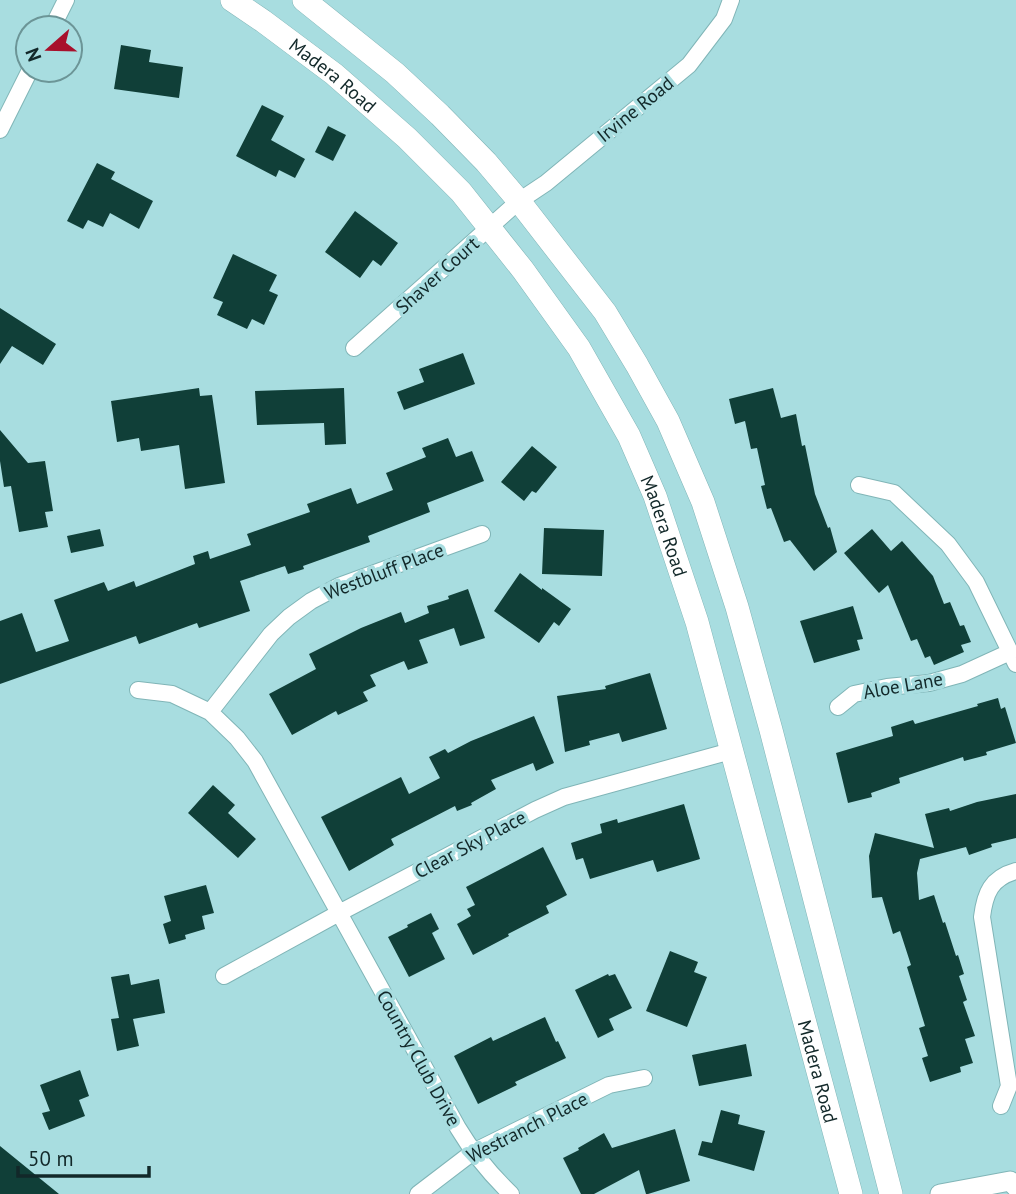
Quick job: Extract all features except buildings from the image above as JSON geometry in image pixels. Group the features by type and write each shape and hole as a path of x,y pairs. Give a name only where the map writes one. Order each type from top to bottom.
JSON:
{"main road":[{"name":"Madera Road","path":"232,0 334,74 407,138 461,192 523,270 579,348 629,436 656,496 697,622 851,1194"},
{"name":"Madera Road","path":"304,0 396,73 486,162 606,312 668,421 703,502 737,607 891,1194"}],"street":[{"name":"Irvine Road","path":"519,201 546,183 689,65 724,19 731,0"},
{"path":"0,130 23,84"},
{"name":"Shaver Court","path":"354,348 519,201"},
{"path":"859,485 894,493 948,544 976,582 1013,658"},
{"name":"Westbluff Place","path":"210,712 271,634 311,601 339,586 482,534"},
{"name":"Aloe Lane","path":"838,707 854,694 887,687 929,683 1013,658"},
{"name":"Country Club Drive","path":"138,690 172,694 210,712 256,761 444,1105 472,1152 511,1194"},
{"name":"Clear Sky Place","path":"224,976 339,913 564,797 731,751"},
{"path":"1001,1106 1009,1086 982,917 985,897 993,883 1016,872"},
{"name":"Westranch Place","path":"418,1194 472,1152 608,1085 644,1078"},
{"path":"940,1194 1010,1181 1016,1187"}]}
